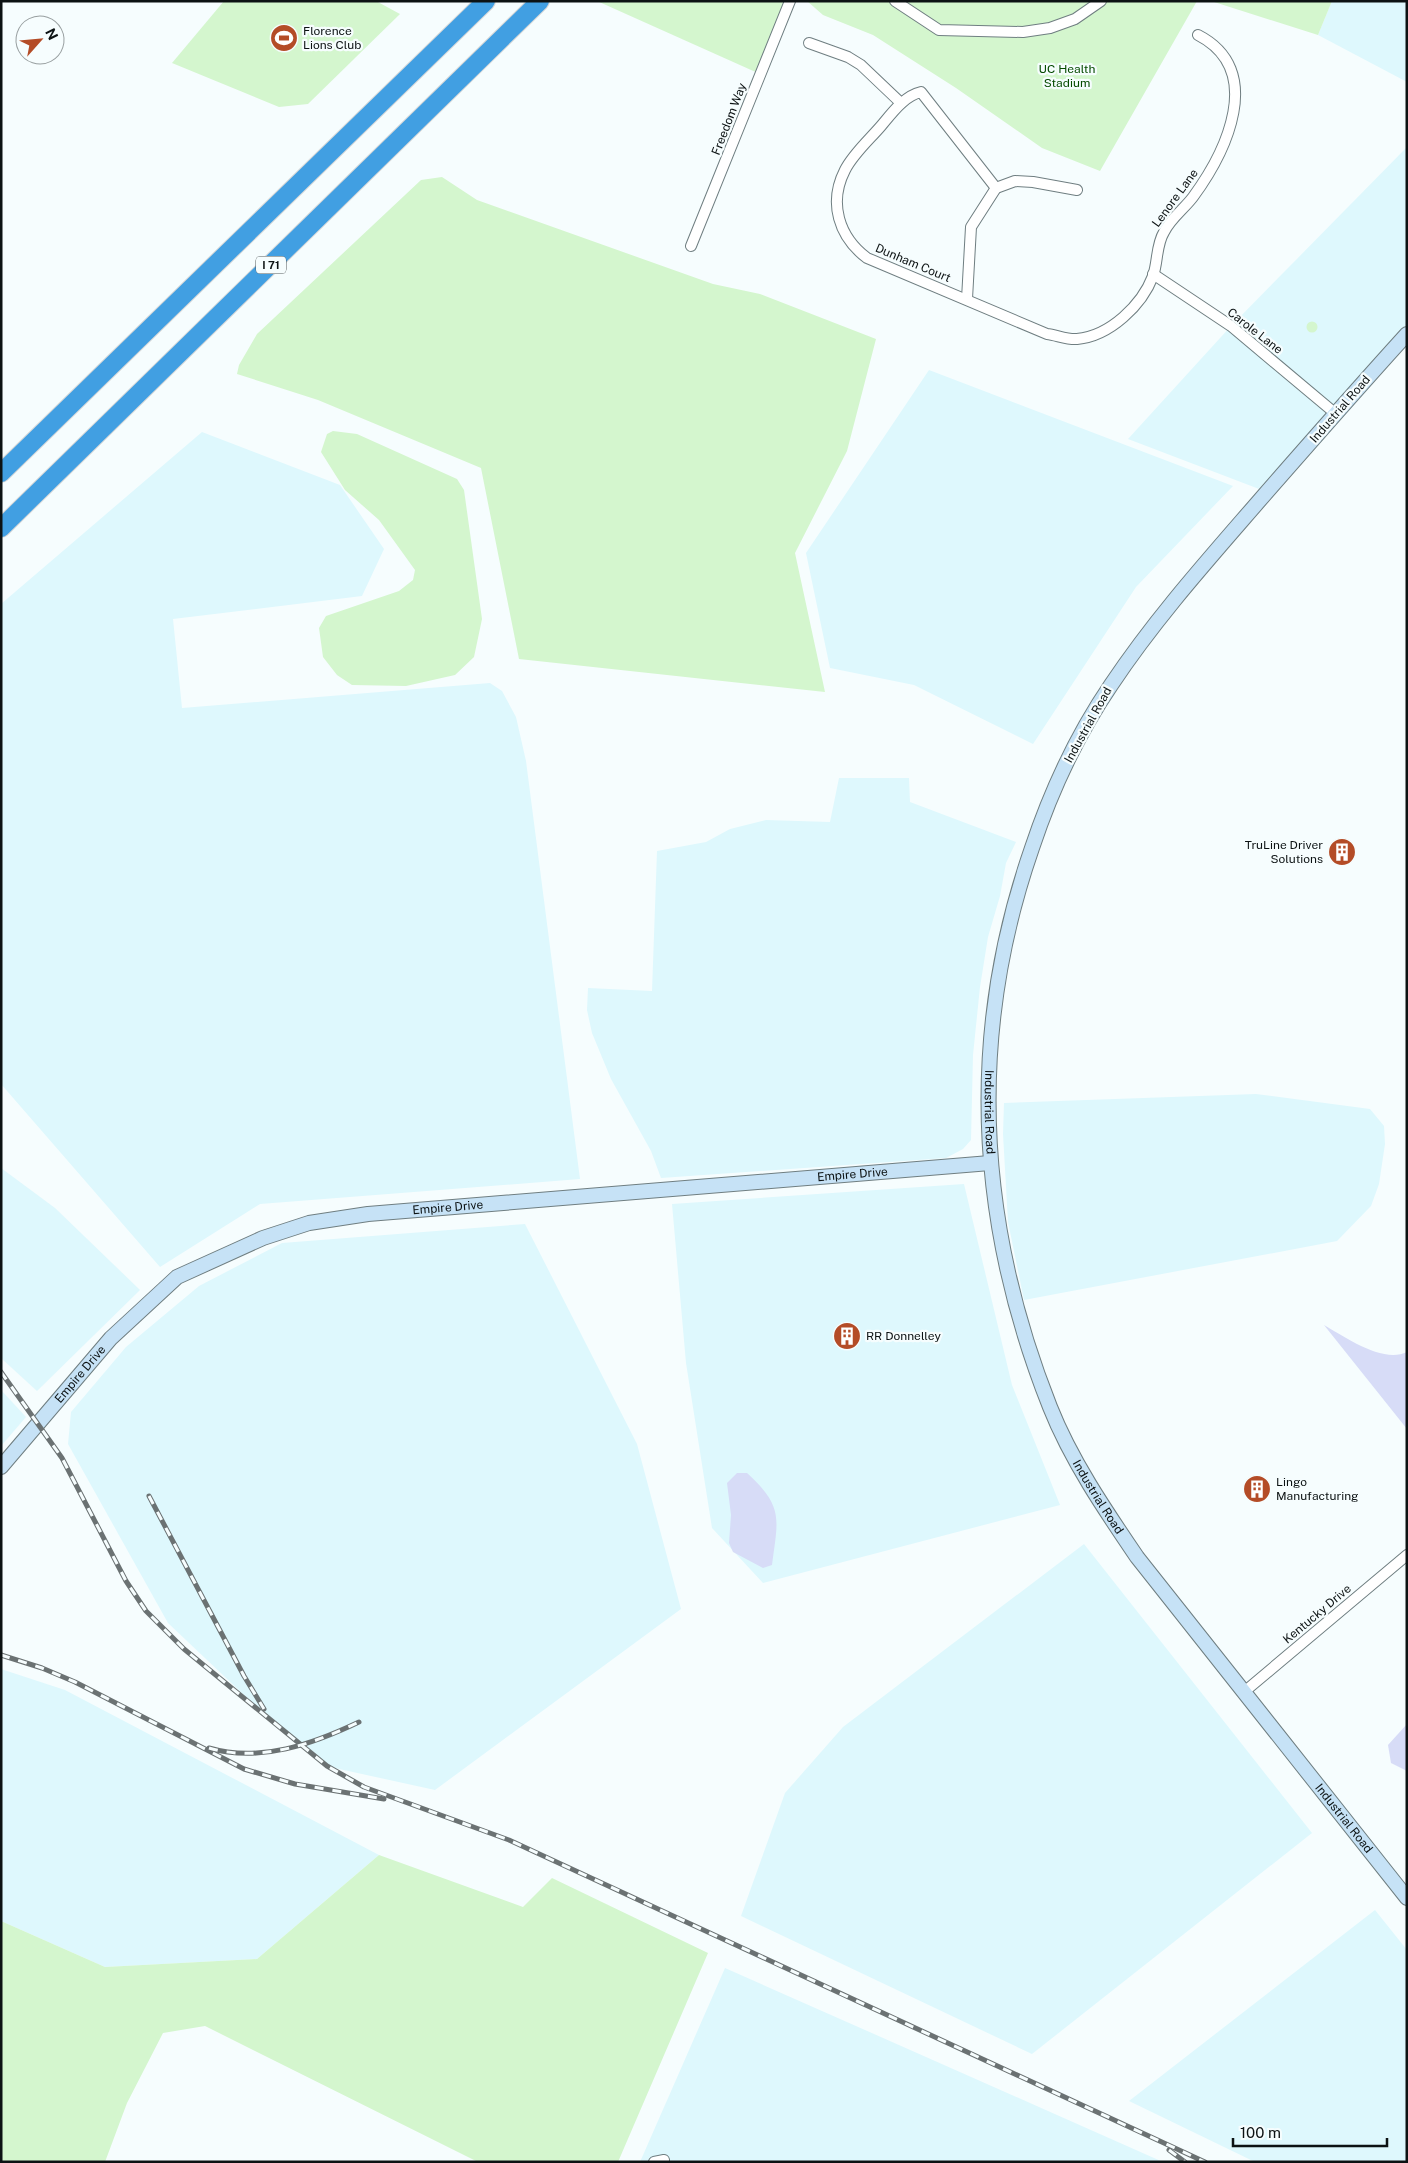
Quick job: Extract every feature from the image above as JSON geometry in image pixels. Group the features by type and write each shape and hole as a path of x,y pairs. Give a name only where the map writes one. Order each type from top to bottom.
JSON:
{"highway":[{"path":"453,33 475,1"},
{"path":"1,472 486,1"},
{"name":"I 71","path":"1,528 540,1"}],"main road":[{"name":"Industrial Road","path":"1407,334 1165,610 1109,688 1066,764 1042,818 1020,882 998,971 992,1016 988,1073 990,1163 1004,1249 1014,1295 1050,1407 1068,1445 1109,1516 1137,1557 1407,1898"},
{"name":"Empire Drive","path":"1,1467 111,1338 177,1278 264,1238 306,1224 368,1214 990,1163"}],"street":[{"name":"Freedom Way","path":"691,246 790,1"},
{"path":"895,1 939,30 1024,32 1050,28 1075,19 1101,1"},
{"name":"Lenore Lane","path":"1154,274 1163,232 1193,198 1215,163 1231,124 1236,99 1235,84 1226,61 1218,50 1198,36"},
{"path":"808,43 848,57 861,65 901,103"},
{"name":"Dunham Court","path":"996,188 925,94 921,92 914,94 901,103 844,171 838,201 842,228 847,240 867,258 1048,334 1076,339 1096,334 1122,318 1147,290 1154,274"},
{"path":"967,299 971,227 996,188 1015,181 1033,182 1077,190"},
{"name":"Carole Lane","path":"1154,274 1231,326 1336,414"},
{"name":"Kentucky Drive","path":"1244,1692 1407,1555"}],"shaded area":[{"path":"1332,1 1407,1 1407,82 1318,35"},
{"path":"1407,147 1407,334 1267,492 1128,439 1231,326"},
{"path":"929,370 1233,486 1136,587 1033,744 914,685 830,668 806,553"},
{"path":"202,432 340,485 384,549 362,596 173,619 182,708 490,683 502,691 516,717 526,761 580,1179 260,1204 160,1267 1,1084 1,604"},
{"path":"839,778 909,778 910,802 1016,842 1006,863 1000,896 988,937 980,987 973,1055 971,1140 963,1149 946,1158 661,1178 651,1151 611,1079 592,1033 587,1010 588,988 652,991 657,851 706,842 730,829 766,820 830,822"},
{"path":"1256,1094 1370,1109 1384,1126 1385,1144 1379,1184 1371,1206 1337,1241 1024,1300 1008,1222 1003,1134 1004,1103"},
{"path":"1,1168 55,1208 140,1290 37,1391 1,1358"},
{"path":"964,1184 1012,1385 1060,1505 763,1583 712,1528 686,1363 672,1204"},
{"path":"525,1224 637,1444 681,1609 435,1790 330,1767 245,1696 168,1623 68,1444 71,1412 126,1347 199,1286 282,1243"},
{"path":"1324,1325 1364,1348 1376,1352 1397,1355 1407,1352 1407,1429"},
{"path":"1,1390 26,1417 1,1446"},
{"path":"737,1473 747,1473 759,1485 773,1505 776,1514 776,1536 772,1565 763,1568 733,1552 729,1543 731,1515 727,1483"},
{"path":"1084,1544 1312,1833 1032,2054 741,1916 785,1793 843,1727"},
{"path":"1,1669 65,1690 379,1855 257,1959 105,1967 1,1921"},
{"path":"1407,1724 1407,1771 1391,1763 1388,1745"},
{"path":"1375,1910 1407,1950 1407,2162 1255,2162 1129,2101"},
{"path":"725,1968 1048,2111 1163,2162 640,2162"}],"green space":[{"name":"Florence Lions Club","path":"224,1 376,1 400,14 308,104 279,107 172,63"},
{"path":"597,1 790,1 760,74"},
{"name":"UC Health Stadium","path":"807,1 1197,1 1100,171 1042,148 956,88 873,35 823,15"},
{"path":"1211,1 1332,1 1318,35"},
{"path":"442,177 477,200 713,284 760,294 876,339 847,451 795,553 825,692 519,659 481,468 318,400 237,374 239,365 257,334 421,180"},
{"path":"1312,321 1318,327 1312,333 1306,327"},
{"path":"333,431 357,434 457,479 464,490 482,619 474,657 455,675 406,686 352,685 337,675 323,657 319,628 326,616 399,591 413,580 415,570 379,520 345,490 321,452 327,434"},
{"path":"379,1855 523,1907 552,1878 708,1953 618,2162 478,2162 205,2026 163,2033 127,2103 105,2162 1,2162 1,1921 105,1967 257,1959"}],"railway":[{"path":"1,1372 62,1458 126,1581 146,1611 184,1649 327,1766 364,1787 509,1840 1205,2162"},
{"path":"149,1496 244,1676 264,1709"},
{"path":"1,1655 42,1668 75,1682 244,1769 295,1784 384,1799"},
{"path":"209,1748 247,1753 286,1749 305,1744 359,1722"},
{"path":"1169,2150 1185,2162"}],"place":[{"name":"Florence Lions Club","path":"284,38"},
{"name":"TruLine Driver Solutions","path":"1342,852"},
{"name":"RR Donnelley","path":"847,1336"},
{"name":"Lingo Manufacturing","path":"1257,1489"}]}
